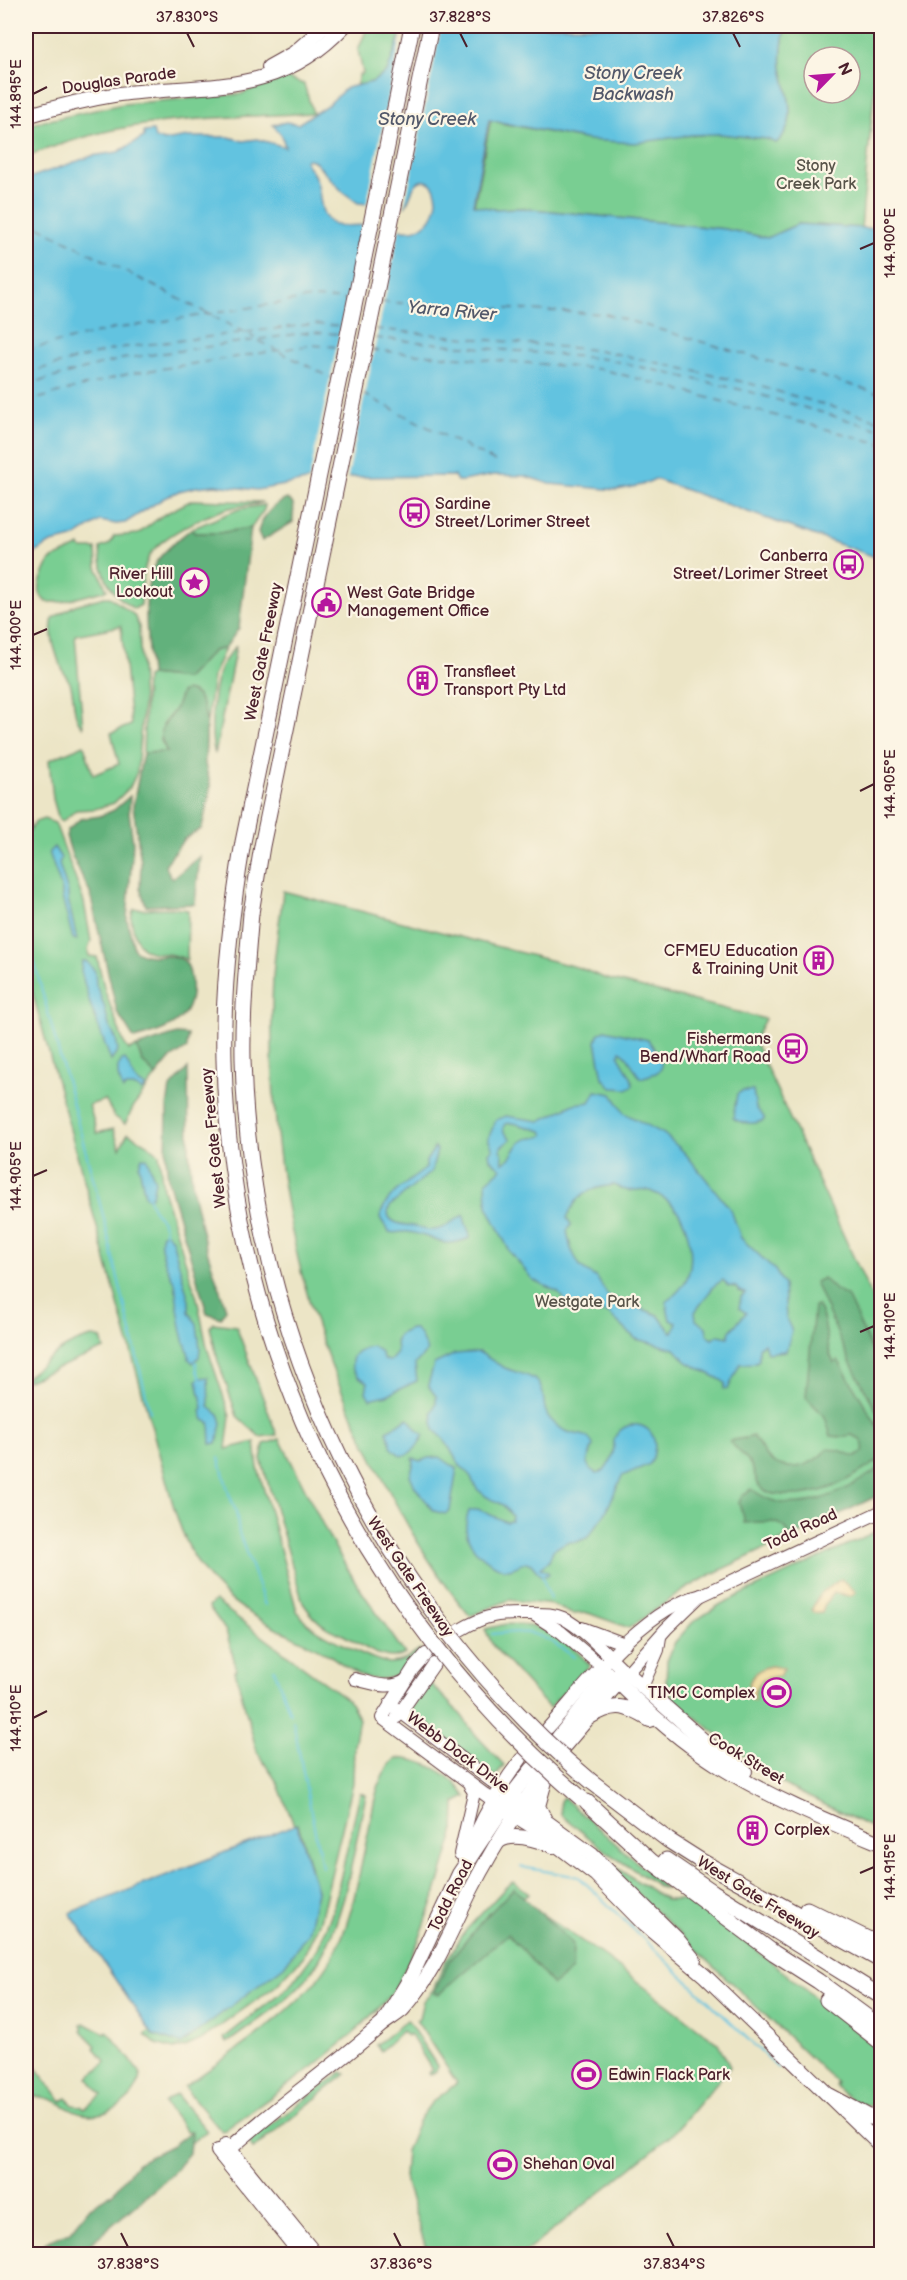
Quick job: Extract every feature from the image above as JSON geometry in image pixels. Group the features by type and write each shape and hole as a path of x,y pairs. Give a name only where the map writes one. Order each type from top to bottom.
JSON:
{"highway":[{"name":"West Gate Freeway","path":"412,26 243,842 232,910 224,1050 229,1126 240,1215 267,1323 305,1428 341,1501 394,1591 438,1652 514,1736 584,1800 704,1887 882,1997"},
{"name":"West Gate Freeway","path":"431,26 260,857 251,913 245,987 243,1060 259,1212 285,1315 323,1421 354,1485 410,1580 477,1668 526,1722 592,1782 668,1840 717,1871 882,1961"},
{"path":"584,1800 651,1862 774,1953 818,1981 882,2028"},
{"path":"717,1871 735,1873 882,1946"},
{"path":"827,1931 882,1954"},
{"path":"774,1953 810,1986 882,2043"},
{"path":"830,2097 868,2116 882,2118"}],"main road":[{"name":"Douglas Parade","path":"219,84 262,70 281,61 302,47 325,26"},
{"name":"Douglas Parade","path":"26,116 78,102 117,95 251,81 286,69 316,51 344,26"},
{"name":"Todd Road","path":"702,1594 660,1635 614,1671 557,1737 588,1718 614,1671 625,1644 665,1611 690,1597 702,1594 882,1511"},
{"path":"460,1630 490,1616 512,1613 551,1614 625,1644"},
{"path":"533,1614 614,1671"},
{"path":"567,1621 614,1671"},
{"path":"642,1687 658,1650 660,1635"},
{"name":"Webb Dock Drive","path":"395,1708 407,1678 430,1659 387,1722 470,1786 507,1802"},
{"name":"Cook Street","path":"614,1671 642,1687 711,1748 746,1771 822,1809 882,1834"},
{"name":"Cook Street","path":"614,1671 683,1739 718,1765 759,1788 882,1844"},
{"path":"356,1678 392,1686 399,1685 407,1678"},
{"path":"588,1718 608,1707 627,1707 683,1739"},
{"name":"Webb Dock Drive","path":"395,1708 507,1802"},
{"name":"Todd Road","path":"224,2150 402,2010 426,1977 499,1841 507,1802 521,1759"},
{"name":"Todd Road","path":"382,2024 412,1976 457,1879 507,1802 540,1775 538,1806 546,1820"},
{"path":"457,1879 474,1792 470,1786"},
{"path":"507,1802 546,1820 592,1856 684,1948 705,1976"},
{"path":"507,1802 596,1875 669,1946 705,1976 882,2147"},
{"path":"499,1841 509,1837 540,1842 571,1854"},
{"path":"224,2150 301,2254"},
{"path":"224,2150 315,2254"}],"green space":[{"path":"368,26 404,26 387,72 372,82 356,87 359,75 363,73 358,50"},
{"name":"Stony Creek Park","path":"785,26 881,26 881,70 876,73 861,228 798,224 767,238 725,229 522,208 494,209 474,206 491,118 500,123 589,140 720,134 767,139 776,143 788,127 790,118 789,98 781,63"},
{"path":"283,77 304,84 313,113 142,125 94,134 26,156 26,125 123,104 241,94"},
{"path":"287,499 293,506 293,522 262,541 258,532 262,521 273,508"},
{"path":"192,500 263,502 217,512 196,521 164,540 147,560 141,605 134,609 119,597 108,583 102,567 100,548 110,544 114,536 138,534 163,515"},
{"path":"265,505 251,528 218,533 195,533 191,529 239,509"},
{"path":"251,528 239,628 225,648 213,651 186,679 150,675 146,601 151,573 157,561 191,529 195,533 218,533"},
{"path":"80,546 82,549 96,549 97,567 107,590 62,602 46,602 40,592 40,587 42,576 50,560"},
{"path":"110,597 134,615 139,627 143,704 137,772 130,787 114,803 95,809 76,810 62,822 59,820 53,799 49,760 84,745 93,775 119,764 111,733 131,725 121,626 75,635 83,727 75,713 71,684 61,667 54,646 53,618 75,605"},
{"path":"236,646 215,754 212,722 216,684 222,665"},
{"path":"225,648 213,676 207,722 197,695 187,691 181,693 175,710 164,722 160,739 167,752 143,753 146,677 150,675 186,679 213,651"},
{"path":"186,690 200,700 204,709 206,719 205,763 210,780 210,792 202,828 184,839 165,865 172,879 200,856 195,904 146,906 140,888 141,862 133,806 143,753 167,752 161,739 161,730 176,708 181,693"},
{"path":"130,796 129,812 133,843 127,919 134,949 146,955 178,957 188,967 191,981 189,1006 184,1015 177,1022 158,1032 134,1039 117,1012 90,893 72,856 66,836 68,830 80,819 100,816 114,810"},
{"path":"28,818 31,830 35,822 44,819 55,823 84,902 91,941 89,956 97,957 105,991 124,1043 129,1050 137,1047 142,1061 156,1076 134,1106 125,1124 114,1116 105,1100 89,1105 97,1133 113,1129 120,1148 128,1133 159,1154 163,1189 197,1298 207,1347 230,1416 226,1449 255,1442 258,1468 297,1611 306,1622 322,1633 382,1661 398,1662 420,1650 422,1653 408,1668 397,1675 385,1679 364,1677 329,1655 263,1621 232,1601 218,1588 192,1554 172,1501 26,969 26,819"},
{"name":"Westgate Park","path":"283,891 580,968 604,978 765,1019 754,1040 881,1317 881,1494 710,1575 629,1628 588,1613 572,1614 553,1605 509,1600 470,1616 455,1598 416,1540 372,1457 330,1363 298,1259 281,1165 275,1118 273,1071 273,977"},
{"path":"134,909 188,910 187,960 143,948 134,932 131,917"},
{"path":"177,1034 188,1035 187,1048 169,1060 156,1076 142,1061 137,1047"},
{"path":"188,1068 189,1152 193,1191 205,1244 226,1309 221,1318 207,1313 168,1180 167,1106 170,1088"},
{"path":"823,1278 835,1290 847,1296 881,1370 881,1419 849,1360 815,1282"},
{"path":"817,1305 821,1311 834,1363 838,1360 881,1432 881,1455 878,1461 822,1491 797,1495 771,1493 759,1486 750,1463 730,1442 753,1436 767,1457 774,1463 790,1467 806,1464 827,1449 839,1450 856,1457 863,1452 861,1441 852,1435 831,1436 825,1417 806,1397 814,1306"},
{"path":"213,1323 236,1326 277,1435 260,1437 237,1416 218,1361 210,1327"},
{"path":"92,1337 101,1338 104,1349 26,1381 26,1377 57,1353"},
{"path":"280,1439 331,1541 358,1586 405,1654 389,1657 373,1652 322,1625 303,1603 261,1459 264,1444"},
{"path":"881,1467 881,1494 791,1538 783,1526 777,1523 744,1523 739,1503 742,1495 752,1489 768,1499 784,1503 801,1503 835,1494"},
{"name":"TIMC Complex","path":"881,1529 881,1832 788,1787 760,1768 676,1702 666,1683 667,1661 675,1642 693,1622 721,1604"},
{"path":"215,1601 348,1700 359,1719 354,1746 353,1783 320,1921 303,1957 277,1985 201,2040 174,2049 156,2044 145,2035 151,2031 153,2035 308,1933 317,1891 298,1824 294,1825 277,1782 257,1752 226,1631 209,1607"},
{"path":"506,1624 533,1627 553,1634 571,1646 590,1665 549,1708 493,1646 485,1629"},
{"path":"427,1684 431,1684 462,1716 473,1732 504,1765 495,1777 409,1711"},
{"path":"396,1758 426,1764 445,1774 466,1797 455,1803 454,1833 419,1940 397,1985 388,1998 353,2034 313,2067 222,2132 184,2087 285,2012 320,1977 332,1958 345,1929 358,1881 376,1793 389,1765"},
{"path":"360,1793 366,1795 345,1892 338,1917 318,1962 305,1980 287,1998 227,2043 224,2038 291,1985 318,1948 333,1910"},
{"path":"563,1797 667,1889 660,1887 608,1853 561,1815 560,1801"},
{"path":"616,1867 666,1900 695,1900 876,2047 881,2055 881,2105 862,2104 835,2086 837,2083 610,1868"},
{"name":"Edwin Flack Park","path":"513,1882 529,1893 520,1899 601,1954 718,2043 730,2067 673,2134 523,2254 439,2254 425,2245 404,2177 406,2151 418,2121 431,2103 457,2083 416,2020 419,2018 423,2001 433,1990 445,1962 466,1930"},
{"path":"514,1888 573,1944 572,1970 553,1985 508,1934 439,1994 434,1993 448,1963 481,1922"},
{"path":"407,2020 437,2066 436,2071 430,2075 428,2073 432,2070 410,2034 407,2036 402,2031 381,2051 376,2045"},
{"path":"84,2023 105,2033 107,2031 140,2072 139,2082 129,2098 112,2110 93,2115 74,2111 50,2099 33,2095 25,2084 26,2055 30,2053 28,2058 62,2101 67,2098 73,2105 84,2109 102,2095 88,2078 106,2062 94,2048 96,2046 81,2030 83,2028 81,2025"},
{"path":"342,2072 346,2074 253,2149 249,2142 253,2138"},
{"path":"176,2094 207,2131 190,2143 191,2131 186,2131 164,2103"},
{"path":"191,2131 189,2153 171,2175 78,2254 36,2254 46,2242 70,2232 90,2207 112,2194 137,2163 173,2145"}],"sand":[{"path":"841,1579 856,1592 850,1596 834,1593 825,1604 822,1613 814,1613 812,1609 820,1594"},
{"path":"771,1666 784,1668 780,1676 761,1682 756,1689 755,1700 750,1699 749,1687 752,1677 760,1670"}],"water":[{"path":"404,26 785,26 781,63 789,98 790,118 788,127 776,143 767,139 720,134 691,135 635,143 589,140 489,120 473,205 494,209 522,208 725,229 767,238 798,224 881,229 881,559 655,479 642,485 617,490 550,484 525,476 494,475 462,481 457,481 454,476 356,477 306,481 257,490 215,485 196,487 164,498 125,523 100,521 73,538 51,543 26,558 26,179 92,156 118,152 144,137 144,132 153,131 155,138 164,141 188,137 229,137 243,141 257,139 285,147 282,136 273,125 286,122 298,124 329,104 346,88 372,82 387,72","holes":["308,159 314,161 342,191 358,203 405,207 418,182 429,182 433,186 437,200 434,213 427,223 411,230 384,225 335,225 323,212 316,179 305,161"]},
{"path":"54,847 61,858 59,864 68,892 77,940 73,939 62,890 49,852"},
{"path":"82,961 86,961 95,971 96,985 109,1026 116,1039 118,1051 111,1061 89,1001 81,971"},
{"path":"605,1030 648,1040 661,1058 661,1069 641,1078 627,1056 620,1051 619,1056 633,1085 627,1089 612,1088 603,1078 596,1042 598,1034"},
{"path":"125,1059 136,1081 146,1087 142,1091 136,1087 126,1087 123,1090 118,1076 118,1067"},
{"path":"596,1091 612,1094 624,1113 664,1134 685,1153 731,1210 741,1238 775,1270 784,1285 786,1318 792,1331 786,1351 767,1353 764,1343 759,1348 759,1360 754,1363 740,1364 728,1389 724,1389 725,1383 721,1380 687,1362 675,1349 636,1339 608,1313 577,1311 568,1306 558,1292 533,1280 510,1252 487,1206 486,1182 501,1169 490,1159 489,1153 493,1149 488,1139 496,1120 506,1116 540,1121 574,1104 590,1102","holes":["513,1123 542,1131 544,1135 521,1142 510,1158 503,1163 501,1147 511,1139 503,1128 505,1124","614,1185 625,1190 650,1191 661,1196 677,1210 685,1225 691,1252 689,1270 685,1282 666,1302 670,1320 677,1322 673,1332 658,1315 608,1296 597,1278 581,1268 571,1249 567,1231 571,1225 567,1218 571,1210 585,1193","723,1280 728,1286 736,1287 745,1293 741,1297 739,1308 746,1313 730,1331 728,1337 719,1335 712,1339 707,1334 706,1327 696,1320 695,1312 714,1286"]},
{"path":"742,1091 753,1091 756,1108 764,1120 748,1123 733,1118 737,1094"},
{"path":"435,1147 437,1150 432,1171 390,1206 389,1216 391,1220 399,1224 437,1230 464,1215 470,1238 459,1242 443,1243 417,1234 389,1232 380,1218 392,1195 426,1168 426,1161"},
{"path":"142,1157 147,1158 155,1181 152,1196 148,1198 145,1197 139,1165"},
{"path":"166,1233 172,1239 189,1301 189,1312 197,1324 200,1349 199,1357 193,1363 189,1359 182,1333 175,1282 166,1266 162,1251 162,1234"},
{"path":"415,1329 420,1335 427,1351 415,1364 417,1381 387,1395 370,1399 366,1392 368,1382 359,1377 352,1368 354,1355 359,1350 372,1346 380,1351 384,1360 390,1361 397,1353 396,1340 399,1334"},
{"path":"479,1352 503,1367 530,1377 539,1383 545,1410 551,1420 564,1430 585,1436 591,1441 593,1445 587,1463 596,1473 604,1471 607,1467 614,1448 614,1439 627,1426 644,1427 654,1440 654,1451 650,1464 622,1476 605,1514 587,1538 577,1542 567,1542 553,1550 549,1561 540,1568 549,1573 548,1575 541,1576 531,1564 526,1562 503,1569 487,1561 470,1543 466,1528 469,1511 478,1509 506,1522 511,1521 512,1516 503,1505 477,1489 444,1439 434,1430 432,1412 436,1396 429,1387 429,1381 434,1364 455,1354"},
{"path":"208,1377 209,1407 220,1416 222,1424 217,1443 211,1444 210,1423 204,1420 201,1411 203,1408 197,1380"},
{"path":"408,1418 424,1435 418,1446 401,1456 392,1448 387,1431"},
{"path":"440,1457 457,1469 450,1510 445,1514 434,1511 415,1487 410,1475 414,1463 413,1458 420,1461"},
{"path":"297,1824 317,1891 308,1933 284,1966 181,2044 153,2035 70,1913"}],"pier":[{"path":"403,26 441,26 404,210 366,207"},
{"path":"363,222 383,222 400,226 347,481 308,484"}],"waterway":[{"path":"26,932 103,1215 150,1412"},
{"path":"149,1197 152,1207 163,1223 165,1233"},
{"path":"196,1362 200,1378"},
{"path":"219,1458 236,1511 239,1533 265,1605"},
{"path":"542,1576 550,1599"},
{"path":"492,1634 517,1632 536,1635 574,1657"},
{"path":"274,1669 290,1713"},
{"path":"293,1721 322,1867"},
{"path":"521,1867 579,1877 778,2068"}],"ferry route":[{"path":"26,220 255,338"},
{"path":"26,350 114,329 311,298 350,300"},
{"path":"381,302 606,314 882,394"},
{"path":"26,373 119,348 313,324 344,326"},
{"path":"375,329 604,351 748,383 882,421"},
{"path":"26,385 122,359 311,332 340,334"},
{"path":"375,338 605,359 747,391 882,430"},
{"path":"259,341 276,349"},
{"path":"26,402 128,374 312,345 339,347"},
{"path":"371,350 601,369 882,444"},
{"path":"280,352 332,378"},
{"path":"363,394 496,462"}],"place":[{"name":"Sardine Street/Lorimer Street","path":"414,513"},
{"name":"Canberra Street/Lorimer Street","path":"849,565"},
{"name":"River Hill Lookout","path":"194,583"},
{"name":"West Gate Bridge Management Office","path":"326,602"},
{"name":"Transfleet Transport Pty Ltd","path":"423,681"},
{"name":"CFMEU Education & Training Unit","path":"819,960"},
{"name":"Fishermans Bend/Wharf Road","path":"792,1048"},
{"name":"TIMC Complex","path":"776,1693"},
{"name":"Corplex","path":"753,1830"},
{"name":"Edwin Flack Park","path":"587,2075"},
{"name":"Shehan Oval","path":"502,2164"}],"water label":[{"name":"Stony Creek Backwash","path":"633,83"},
{"name":"Stony Creek","path":"427,119"},
{"name":"Yarra River","path":"452,311"}]}
